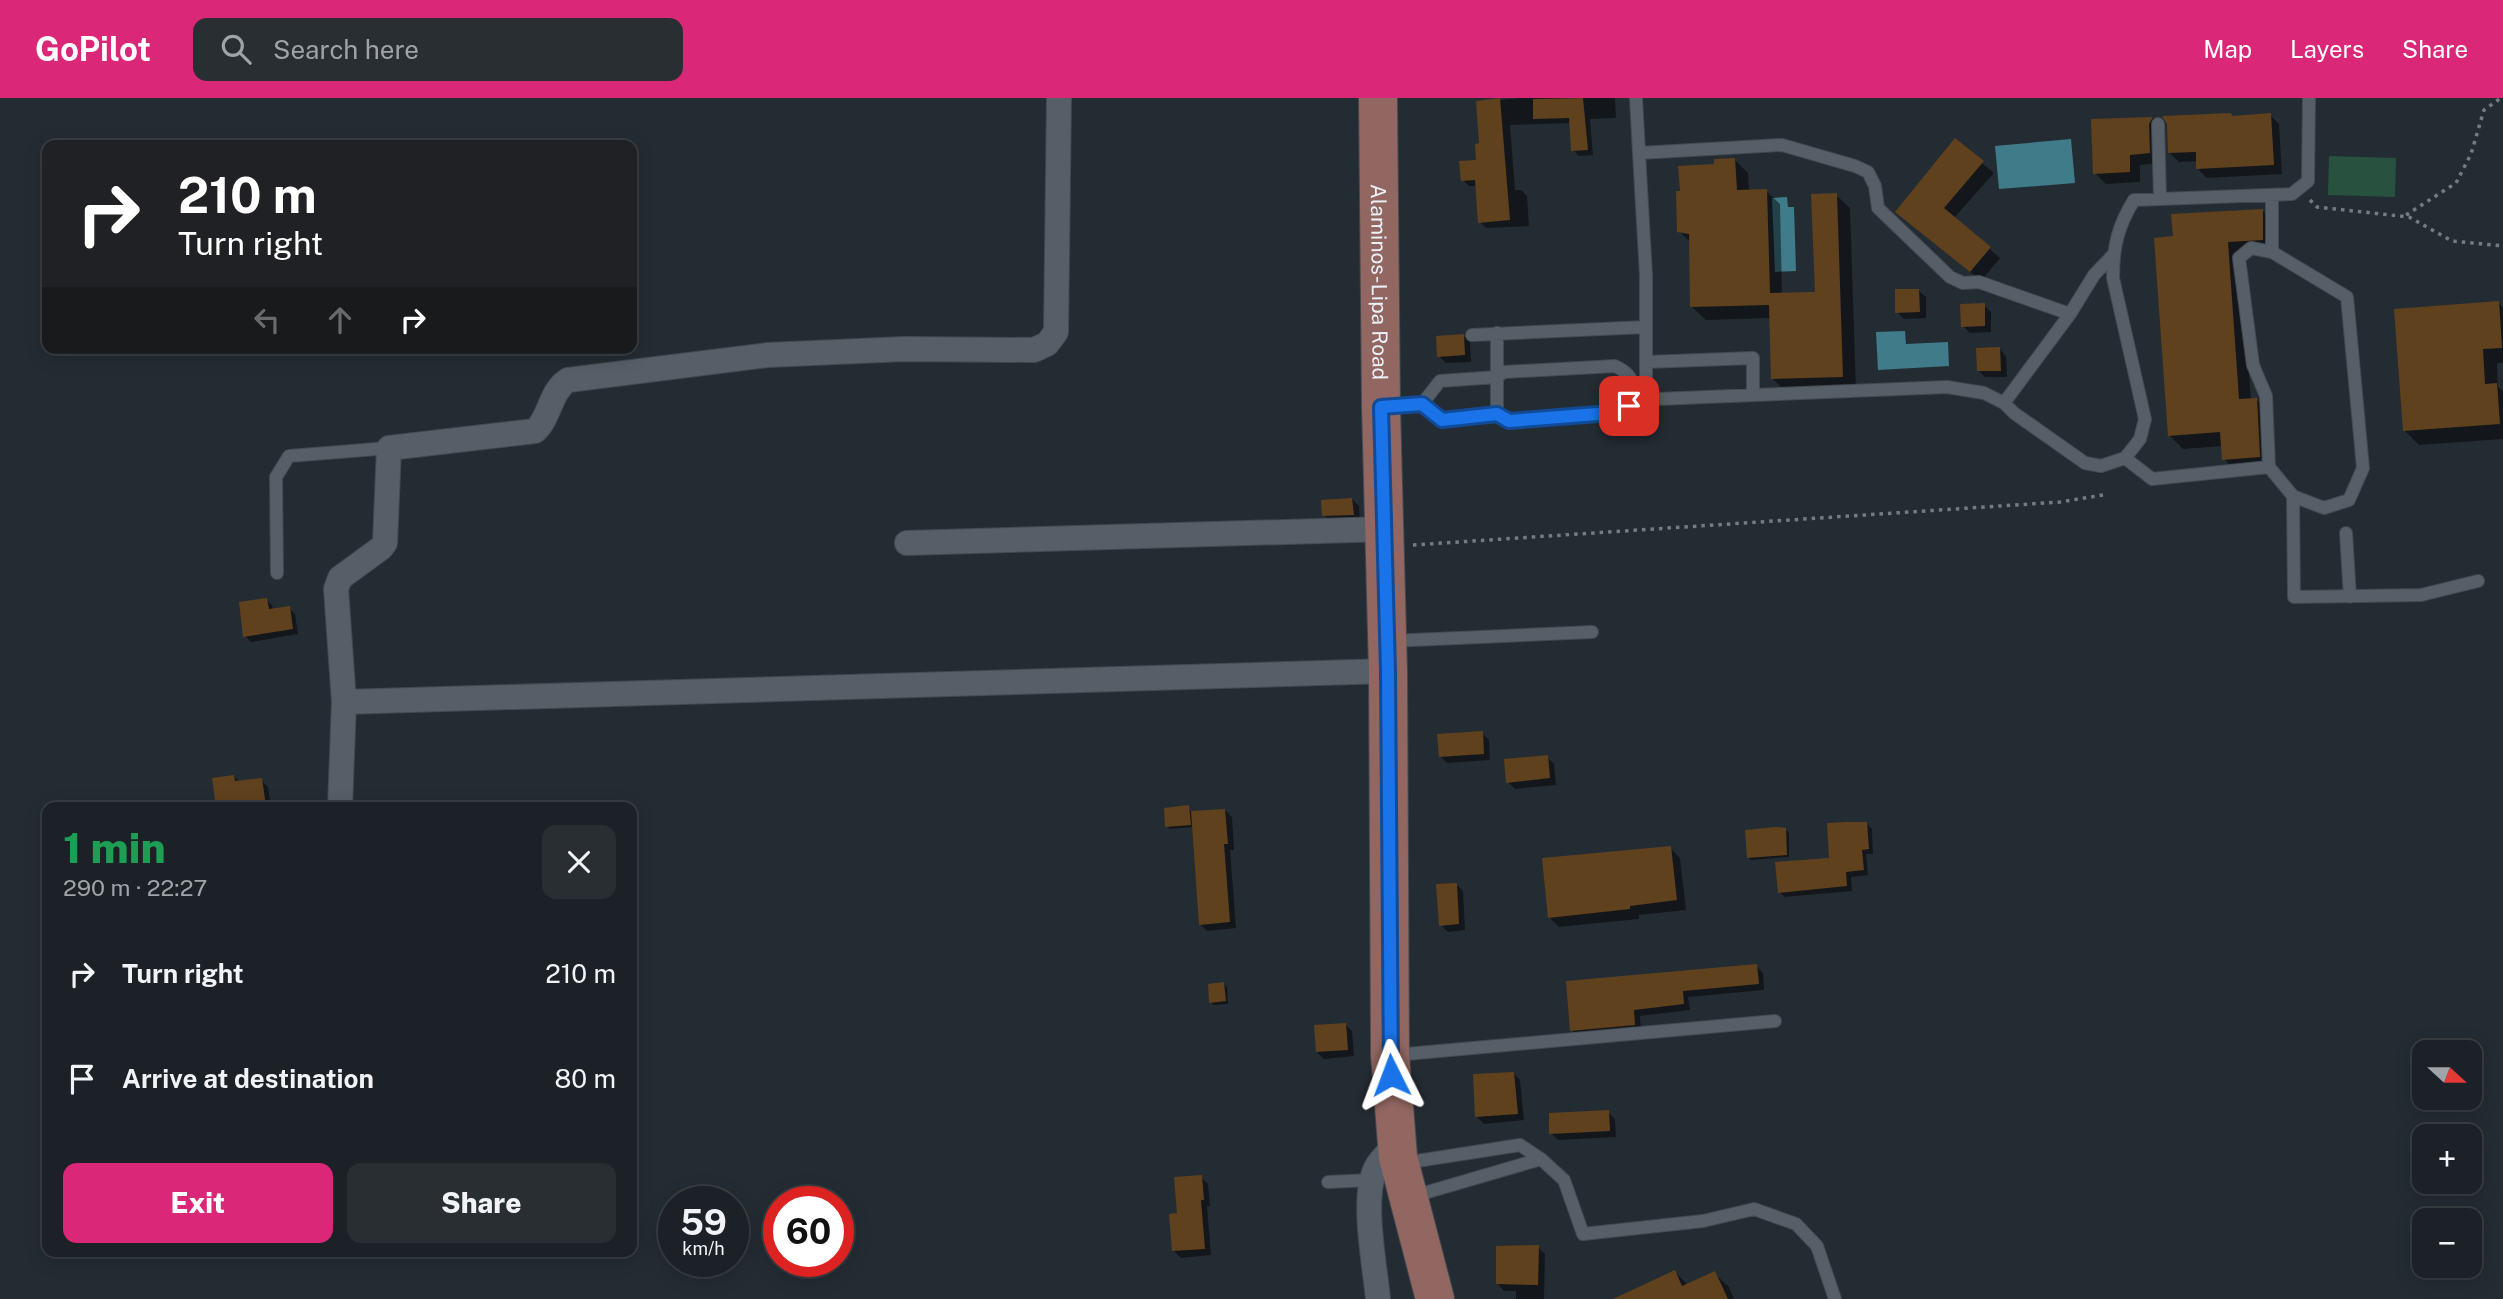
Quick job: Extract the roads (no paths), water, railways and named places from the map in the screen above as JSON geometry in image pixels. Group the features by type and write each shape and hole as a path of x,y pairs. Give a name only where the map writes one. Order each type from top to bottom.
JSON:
{"main road":[{"name":"Alaminos-Lipa Road","path":"1378,98 1381,407 1388,656 1390,1055 1394,1171 1436,1299"}],"street":[{"path":"340,802 344,702 337,583 385,543 389,448 534,431 540,426 561,385 568,380 768,355 904,349 1034,350 1048,344 1056,332 1059,98"},
{"path":"907,542 1386,538"},
{"path":"344,702 1388,656"},
{"path":"1378,1299 1369,1203 1394,1171"}],"lane":[{"path":"1381,407 1422,404 1442,420 1497,414 1509,421 1623,412 1641,387 1646,362 1646,275 1636,98"},
{"path":"1422,404 1440,382 1497,377 1512,370 1615,366 1657,398 1947,387 1984,393 2004,403 2014,414 2085,463 2101,466 2125,458 2140,439 2145,419 2113,278 2113,255 2121,221 2134,200 2292,194 2308,181 2309,98"},
{"path":"2158,124 2160,199"},
{"path":"1639,153 1782,145 1856,166 1868,172 1875,186 1878,208 1950,277 1963,283 1979,282 2070,314"},
{"path":"2272,195 2272,252"},
{"path":"2251,248 2272,252 2347,297 2363,468 2349,500 2324,508 2293,496 2269,467 2266,396 2253,365 2239,258 2251,248"},
{"path":"2004,403 2070,314 2094,275 2113,255"},
{"path":"1472,335 1646,327"},
{"path":"1497,333 1497,414"},
{"path":"1646,362 1753,358 1753,395"},
{"path":"277,573 276,477 289,456 389,448"},
{"path":"2125,458 2152,479 2269,467"},
{"path":"2293,496 2294,597 2421,595 2478,581"},
{"path":"2346,533 2350,597"},
{"path":"1388,656 1592,632"},
{"path":"1390,1055 1775,1021"},
{"path":"1328,1182 1520,1145 1541,1159 1564,1180 1583,1234 1703,1221 1754,1209 1796,1224 1817,1246 1835,1299"},
{"path":"1394,1171 1541,1159"}],"water":[{"path":"2071,139 2075,183 1999,189 1995,146"},
{"path":"1787,197 1788,207 1794,207 1796,271 1775,272 1772,198"},
{"path":"1905,331 1906,344 1948,342 1949,366 1878,370 1876,332"}]}
